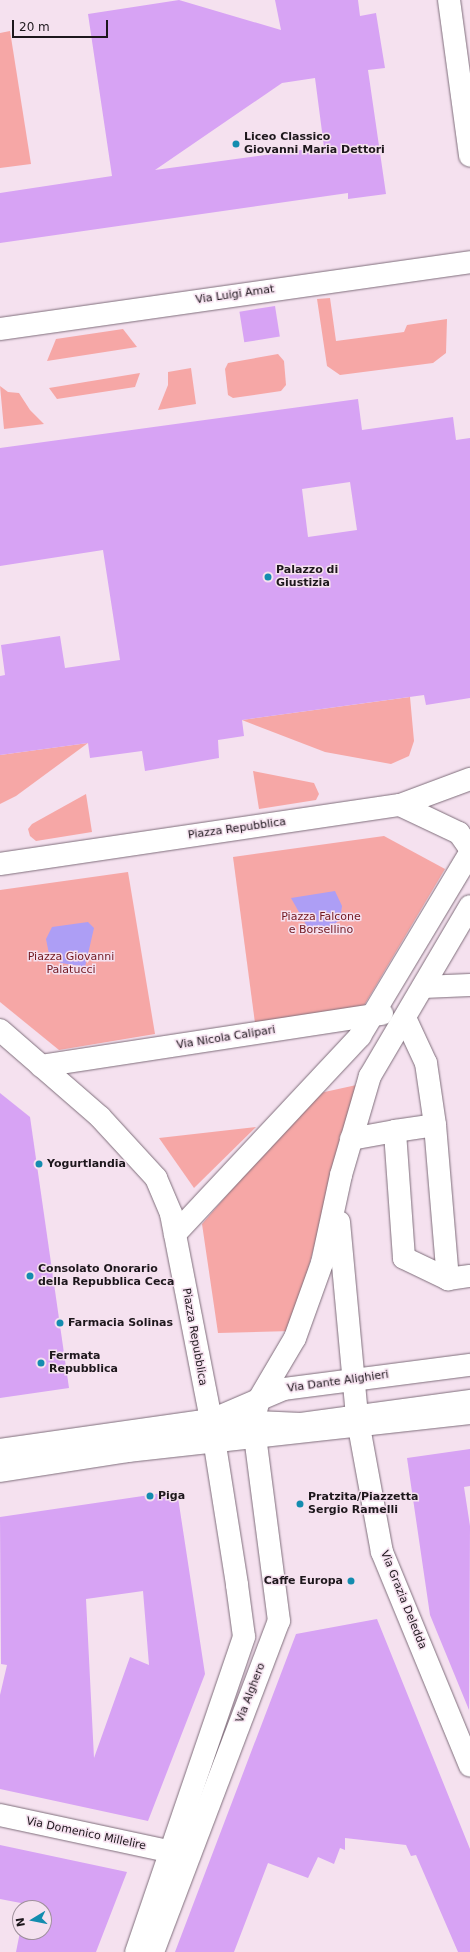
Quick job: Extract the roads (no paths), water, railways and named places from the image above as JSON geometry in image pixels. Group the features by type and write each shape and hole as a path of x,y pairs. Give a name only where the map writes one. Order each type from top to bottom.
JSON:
{"street":[{"path":"449,0 470,156"},
{"name":"Via Luigi Amat","path":"0,329 470,262"},
{"name":"Piazza Repubblica","path":"0,864 400,805 470,779"},
{"path":"400,805 459,833 470,849"},
{"path":"175,1234 360,1036 470,853"},
{"path":"0,1471 214,1442 254,1430 259,1399 295,1338 317,1276 341,1175 370,1076 470,906"},
{"path":"423,987 470,985"},
{"path":"407,1014 426,1063 435,1126 448,1279"},
{"name":"Via Nicola Calipari","path":"42,1066 373,1015 407,1014"},
{"name":"Piazza Repubblica","path":"0,1030 100,1117 156,1178 171,1214 211,1420"},
{"path":"351,1139 435,1126"},
{"path":"395,1131 404,1258 448,1279 470,1276"},
{"path":"341,1175 339,1238 353,1380"},
{"name":"Via Dante Alighieri","path":"0,1450 211,1420 284,1389 470,1365"},
{"name":"Via Grazia Deledda","path":"353,1380 358,1421 382,1552 470,1766"},
{"name":"Via Dante Alighieri","path":"211,1420 254,1430 301,1424 358,1421 470,1401"},
{"path":"358,1421 470,1413"},
{"name":"Via Alghero","path":"136,1952 172,1852 244,1637 211,1420"},
{"name":"Via Alghero","path":"153,1952 279,1621 254,1430"},
{"name":"Via Domenico Millelire","path":"0,1815 172,1852"}],"place":[{"name":"Liceo Classico Giovanni Maria Dettori","path":"236,144"},
{"name":"Palazzo di Giustizia","path":"268,577"},
{"name":"Yogurtlandia","path":"39,1164"},
{"name":"Consolato Onorario della Repubblica Ceca","path":"30,1276"},
{"name":"Farmacia Solinas","path":"60,1323"},
{"name":"Fermata Repubblica","path":"41,1363"},
{"name":"Piga","path":"150,1496"},
{"name":"Pratzita/Piazzetta Sergio Ramelli","path":"300,1504"},
{"name":"Caffe Europa","path":"351,1581"}],"park label":[{"name":"Piazza Falcone e Borsellino","path":"321,924"},
{"name":"Piazza Giovanni Palatucci","path":"71,964"}]}
